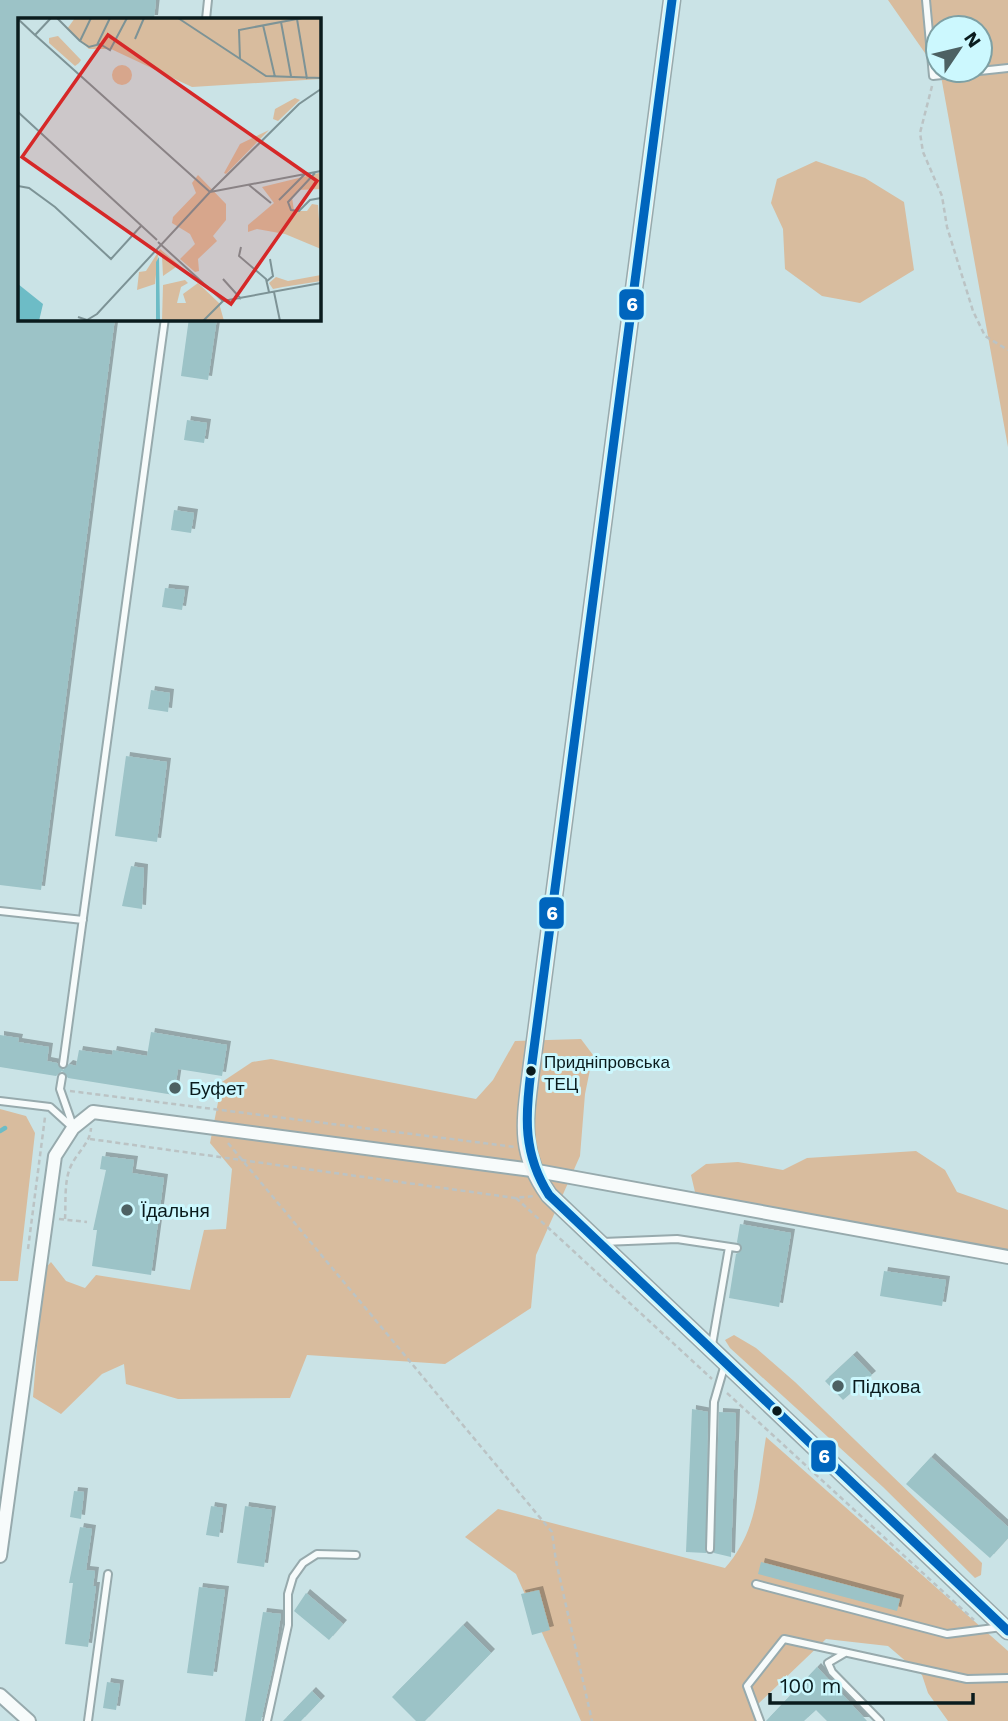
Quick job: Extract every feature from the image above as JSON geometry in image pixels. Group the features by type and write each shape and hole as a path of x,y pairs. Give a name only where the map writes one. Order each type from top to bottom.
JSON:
{"street":[{"path":"672,0 531,1071 524,1130 526,1149 532,1170 548,1195 1006,1629"},
{"path":"0,1556 55,1156 73,1128 93,1112 532,1170 1008,1256"},
{"path":"0,1695 29,1721"}],"lane":[{"path":"206,18 208,0"},
{"path":"63,1064 165,320"},
{"path":"0,911 83,920"},
{"path":"62,1077 60,1089 73,1128"},
{"path":"0,1101 50,1107 73,1128"},
{"path":"598,1242 677,1239 733,1247 711,1349"},
{"path":"709,1549 714,1402 725,1362"},
{"path":"267,1721 288,1625 288,1594 293,1577 303,1563 317,1554 356,1555"},
{"path":"88,1721 108,1574"},
{"path":"756,1584 947,1634 1006,1629"},
{"path":"761,1721 747,1686 784,1639 967,1679 1008,1678"},
{"path":"847,1653 832,1658 828,1663 832,1672 880,1721"}],"path":[{"path":"933,84 920,134 923,152 942,196 947,227 973,311 985,337 1008,350"},
{"path":"60,1089 526,1149"},
{"path":"65,1219 68,1171 76,1153 90,1139 93,1112"},
{"path":"216,1127 552,1532 556,1543 556,1562 593,1721"},
{"path":"515,1198 969,1619 981,1622"},
{"path":"45,1217 87,1222"}],"shaded area":[{"path":"888,0 1008,0 1008,447 942,84 994,84 994,14 924,14 924,52"},
{"path":"816,161 865,178 904,202 914,270 860,303 822,296 785,269 783,229 771,203 777,179"},
{"path":"581,1039 593,1055 585,1094 580,1156 536,1255 531,1308 445,1364 307,1355 290,1398 178,1399 126,1384 124,1364 102,1374 61,1414 33,1397 41,1297 39,1275 51,1262 66,1281 85,1288 96,1275 190,1290 204,1230 226,1229 232,1169 210,1143 222,1082 252,1062 271,1059 476,1099 493,1080 515,1041"},
{"path":"0,1109 26,1116 35,1133 18,1281 0,1281"},
{"path":"916,1151 945,1170 957,1192 1008,1210 1008,1251 742,1204 695,1192 691,1175 706,1164 738,1162 783,1170 807,1158"},
{"path":"734,1335 756,1348 795,1382 977,1558 982,1563 981,1575 975,1578 883,1487 730,1348 725,1340"},
{"path":"766,1437 1008,1651 1008,1721 948,1721 928,1693 922,1675 888,1646 826,1639 757,1705 763,1721 581,1721 516,1574 465,1537 498,1509 725,1568 745,1538 751,1523"}],"building":[{"path":"0,0 156,0 154,18 18,18 18,320 115,320 41,890 0,885"},
{"path":"189,320 217,320 208,380 181,376"},
{"path":"187,420 207,423 204,443 184,440"},
{"path":"174,510 194,513 191,533 171,530"},
{"path":"165,588 185,590 182,610 162,607"},
{"path":"151,690 170,693 168,712 148,709"},
{"path":"126,756 167,762 157,842 115,836"},
{"path":"131,866 144,868 142,909 122,906"},
{"path":"151,1032 227,1045 222,1076 178,1069 174,1095 68,1078 62,1071 56,1076 0,1067 0,1035 19,1038 18,1042 49,1047 47,1061 57,1063 63,1070 69,1064 76,1066 79,1050 112,1055 113,1050 147,1056"},
{"name":"Їдальня","path":"102,1156 134,1160 132,1173 164,1178 151,1275 92,1266 97,1230 93,1230 106,1170 100,1169"},
{"path":"740,1224 791,1233 779,1307 729,1298 736,1254 742,1250 737,1242"},
{"path":"884,1271 946,1280 942,1306 880,1296"},
{"path":"853,1355 872,1375 843,1400 825,1381"},
{"path":"692,1409 708,1412 706,1553 686,1552"},
{"path":"719,1412 736,1413 731,1557 714,1553"},
{"path":"931,1457 1008,1527 1008,1538 990,1558 906,1484"},
{"path":"74,1491 84,1492 81,1519 70,1517"},
{"path":"211,1506 223,1508 219,1537 206,1535"},
{"path":"245,1506 272,1510 264,1567 237,1563"},
{"path":"80,1527 92,1529 86,1570 95,1571 93,1586 96,1586 88,1647 65,1644 73,1583 69,1583"},
{"path":"761,1562 900,1599 897,1611 758,1574"},
{"path":"199,1587 225,1590 213,1676 187,1673"},
{"path":"539,1590 550,1630 532,1635 521,1594"},
{"path":"306,1593 343,1624 329,1640 294,1611"},
{"path":"263,1612 281,1614 273,1667 261,1721 245,1721"},
{"path":"463,1625 491,1653 425,1721 416,1721 392,1697"},
{"path":"817,1667 867,1721 827,1721 816,1710 804,1721 766,1721"},
{"path":"107,1682 120,1684 116,1710 103,1708"},
{"path":"312,1691 321,1700 301,1721 283,1721"}],"waterway":[{"path":"0,1131 5,1128"}],"transit line":[{"name":"6","path":"672,0 531,1071 527,1120 530,1150 534,1165 549,1195 1008,1631"}],"place":[{"name":"Придніпровська ТЕЦ","path":"531,1071"},
{"name":"Буфет","path":"175,1088"},
{"name":"Їдальня","path":"127,1210"},
{"name":"Підкова","path":"838,1386"}]}
